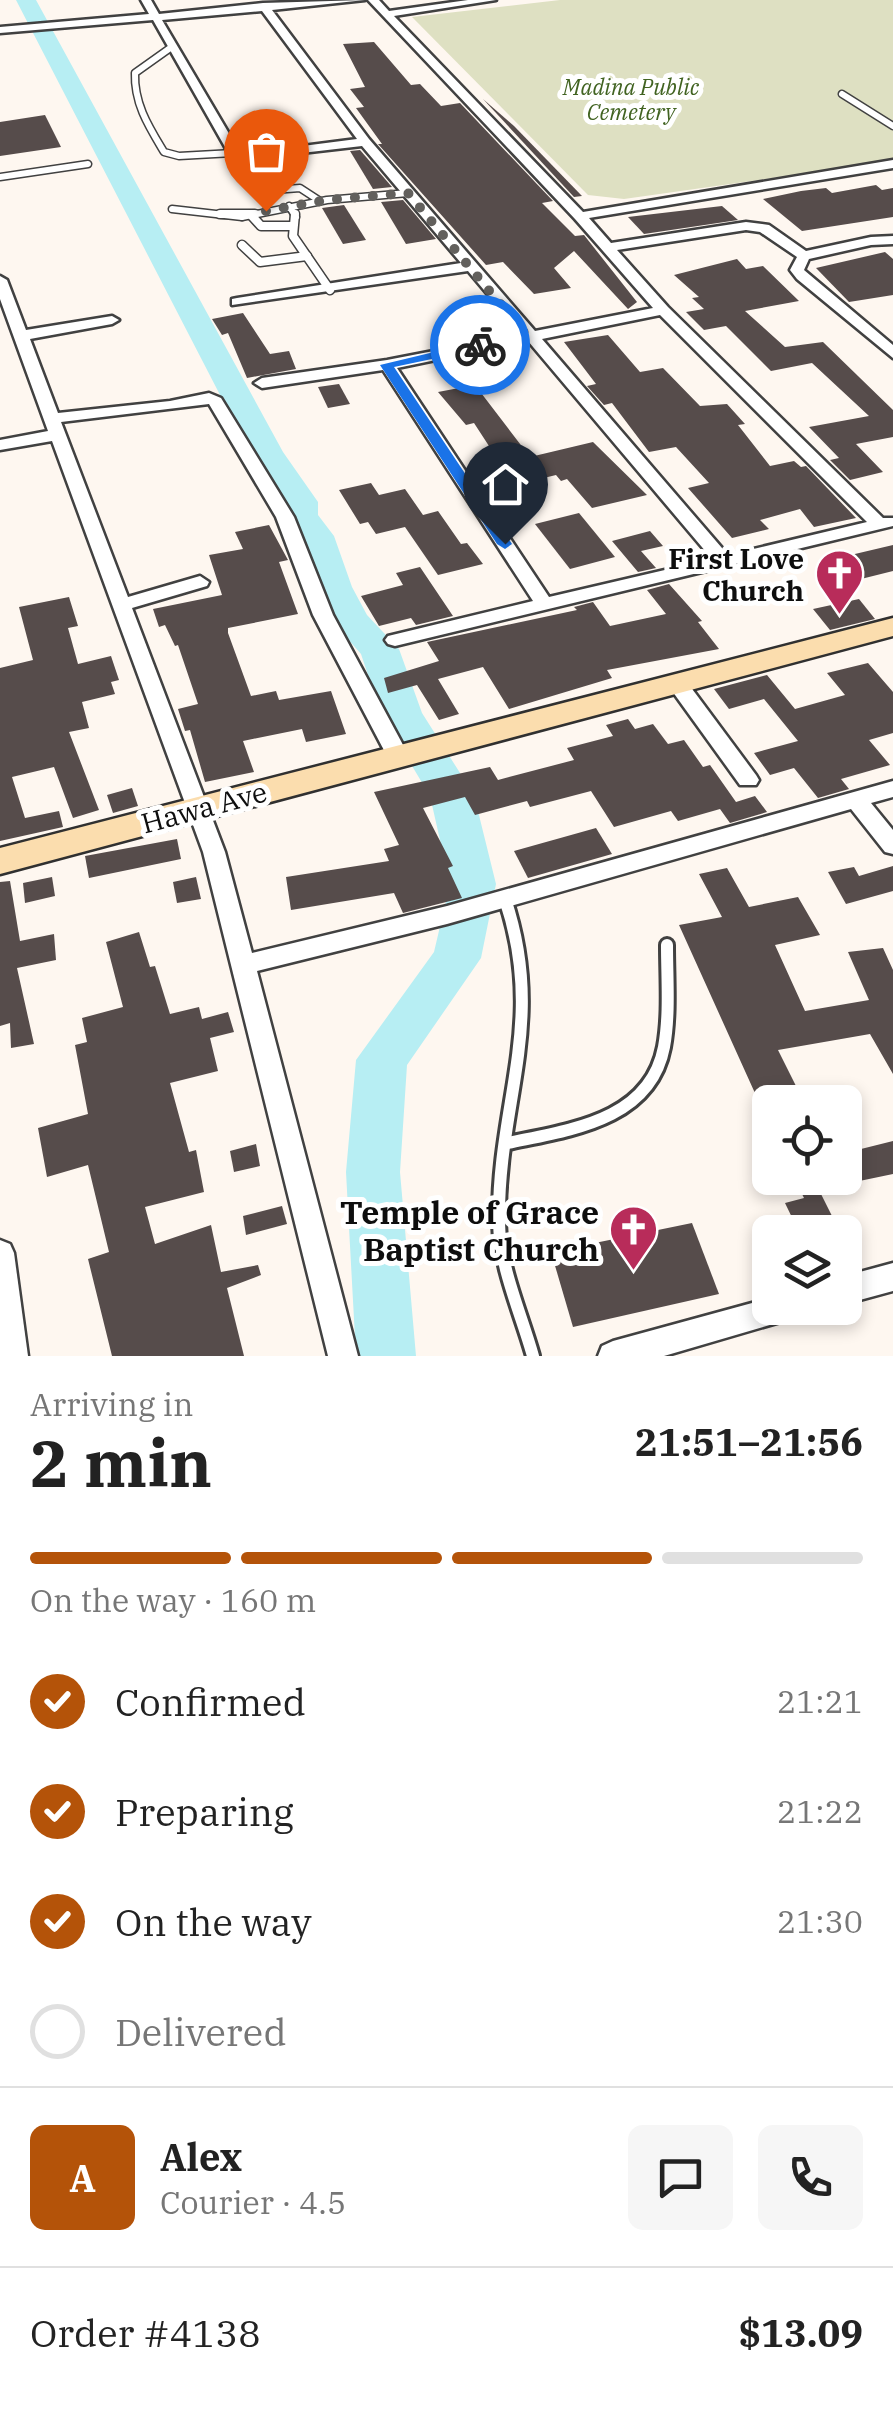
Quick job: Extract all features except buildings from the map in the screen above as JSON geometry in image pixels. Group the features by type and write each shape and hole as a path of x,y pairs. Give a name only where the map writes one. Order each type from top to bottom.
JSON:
{"street":[{"path":"146,0 233,153 242,159 365,142"},
{"path":"0,30 154,14 360,0"},
{"path":"373,0 580,216 663,310 887,523"},
{"path":"386,14 491,0"},
{"path":"263,6 365,142 526,335 724,562"},
{"path":"580,216 893,164"},
{"path":"608,246 755,225 804,256 871,240 893,240"},
{"path":"804,256 797,270 802,276 893,353"},
{"path":"238,302 470,266"},
{"path":"0,280 199,808 226,890 343,1356"},
{"path":"262,383 387,365 663,310"},
{"path":"20,336 112,320"},
{"path":"387,365 544,604"},
{"path":"0,445 126,408 172,408 209,398 215,401 285,517 323,615 413,752"},
{"path":"395,640 887,523"},
{"path":"121,606 200,582"},
{"name":"Hawa Ave","path":"0,861 893,627"},
{"path":"677,683 748,780"},
{"path":"243,965 447,915 893,788"},
{"path":"856,799 893,846"},
{"path":"0,1253 13,1356"},
{"path":"862,1285 893,1277"},
{"path":"614,1356 752,1317"}],"lane":[{"path":"172,46 136,73 133,87 136,102 164,152 179,156 233,153"},
{"path":"842,94 893,126"},
{"path":"0,178 88,164"},
{"path":"274,190 300,188 320,201"},
{"path":"172,210 218,217 251,216 320,201 408,193"},
{"path":"290,206 296,216 294,236 330,290"},
{"path":"251,216 262,226 293,226"},
{"path":"242,245 260,262 307,256"},
{"path":"494,902 518,928 527,987 499,1228 533,1356"},
{"path":"508,1143 604,1122 627,1110 641,1093 663,1055 668,946"}],"green space":[{"name":"Madina Public Cemetery","path":"560,0 893,0 893,161 624,199 588,195 412,17"}],"waterway":[{"path":"26,0 267,453 301,502 300,516 316,536 333,587 351,621 379,649 402,714 452,795 473,884 457,958 382,1060 373,1172 386,1356"}],"way so far":[{"path":"266,211 327,200 408,193 526,335 480,345"}],"place":[{"name":"First Love Church","path":"839,616"},
{"name":"Temple of Grace Baptist Church","path":"634,1272"}],"route":[{"path":"480,345 387,365 505,544"}]}
